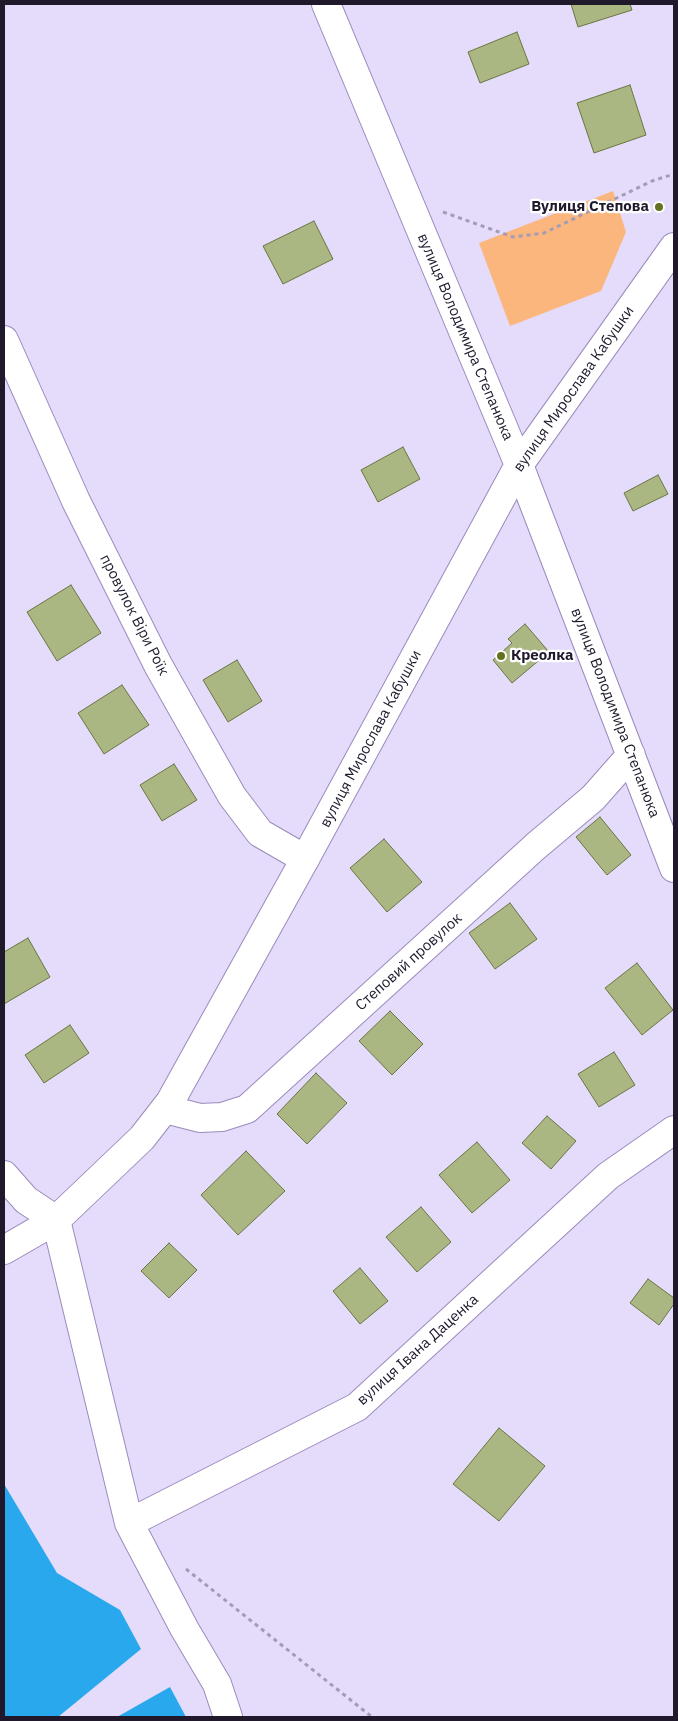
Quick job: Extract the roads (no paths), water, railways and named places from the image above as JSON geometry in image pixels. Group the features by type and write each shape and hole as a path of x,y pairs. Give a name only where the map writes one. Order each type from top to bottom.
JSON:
{"street":[{"name":"вулиця Володимира Степанюка","path":"326,4 519,465 674,868"},
{"name":"вулиця Мирослава Кабушки","path":"4,1250 56,1220 142,1138 165,1109 305,859 519,465 674,247"},
{"name":"провулок Віри Роїк","path":"4,340 76,501 158,665 232,796 260,833 305,859"},
{"name":"Степовий провулок","path":"165,1109 200,1118 222,1117 247,1109 536,846 593,798 631,755"},
{"name":"вулиця Івана Даценка","path":"129,1523 357,1407 608,1176 674,1130"},
{"path":"4,1175 26,1200 56,1220 129,1523 184,1628 217,1684 228,1717"}],"water":[{"path":"4,1484 57,1573 120,1610 141,1649 58,1717 4,1717"},
{"path":"170,1687 186,1717 117,1717"}],"place":[{"name":"Вулиця Степова","path":"659,207"},
{"name":"Креолка","path":"501,656"}]}
